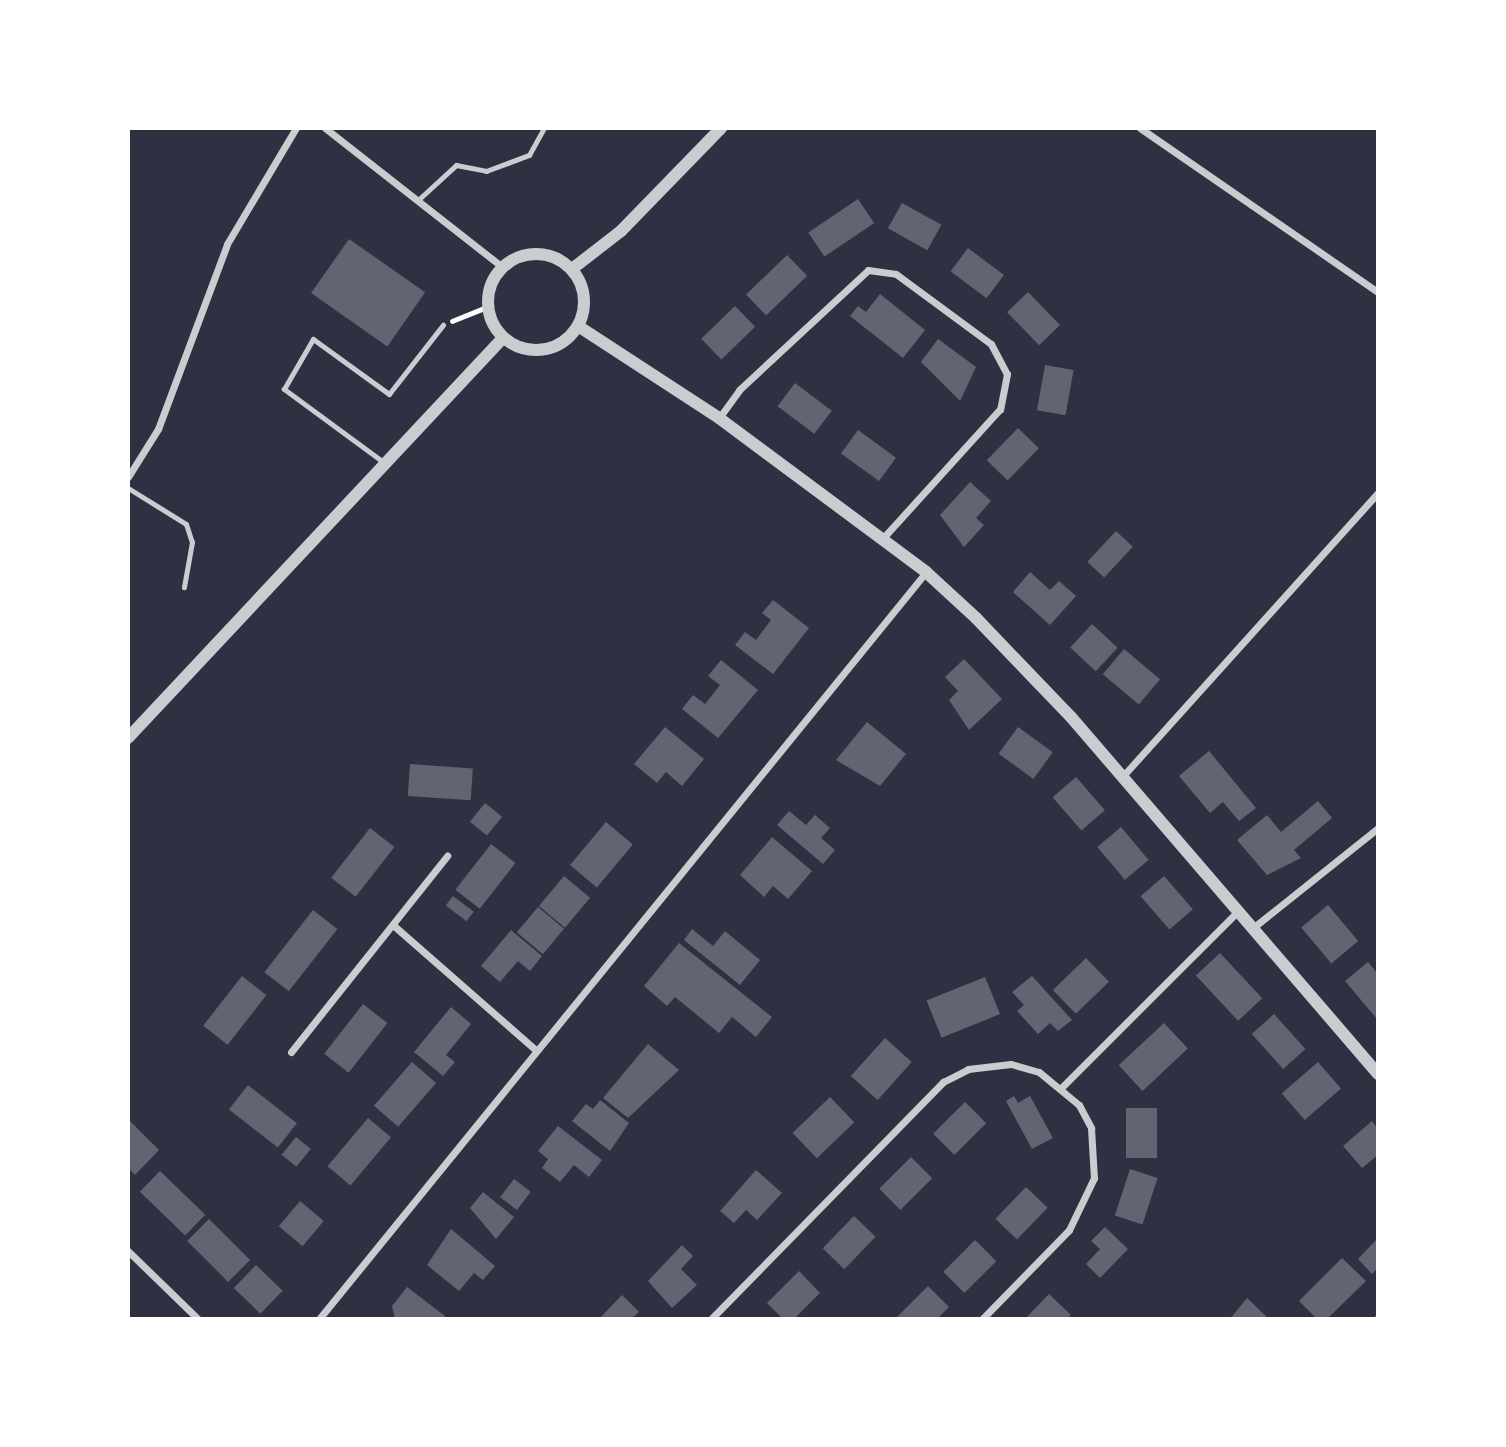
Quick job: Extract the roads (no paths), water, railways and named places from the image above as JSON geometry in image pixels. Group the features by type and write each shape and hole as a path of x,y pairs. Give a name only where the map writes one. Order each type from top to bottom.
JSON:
{"street":[{"path":"128,477 158,429 227,244 296,128"},
{"path":"325,128 502,267"},
{"path":"572,269 621,231 721,128"},
{"path":"1140,128 1378,292"},
{"path":"544,253 572,269 583,289 578,326 563,343 541,350 503,338 487,307 491,283 502,267 544,253"},
{"path":"719,418 739,390 868,270 896,274 981,336 1002,357 1007,374 1000,409 882,539"},
{"path":"578,326 719,418 926,572 1024,666 1254,927 1378,1074"},
{"path":"128,738 388,466 503,338"},
{"path":"1122,778 1378,493"},
{"path":"319,1319 926,572"},
{"path":"1254,927 1378,828"},
{"path":"290,1052 447,856"},
{"path":"1062,1087 1238,911"},
{"path":"393,925 537,1051"},
{"path":"711,1319 955,1074 1011,1064 1062,1087 1091,1128 1096,1155 1089,1199 1069,1230 982,1319"},
{"path":"128,1251 198,1319"}],"lane":[{"path":"418,200 456,165 486,172 529,155 544,128"},
{"path":"388,466 284,389 313,340 389,394 443,325"},
{"path":"128,488 187,524 192,542 184,587"}]}
